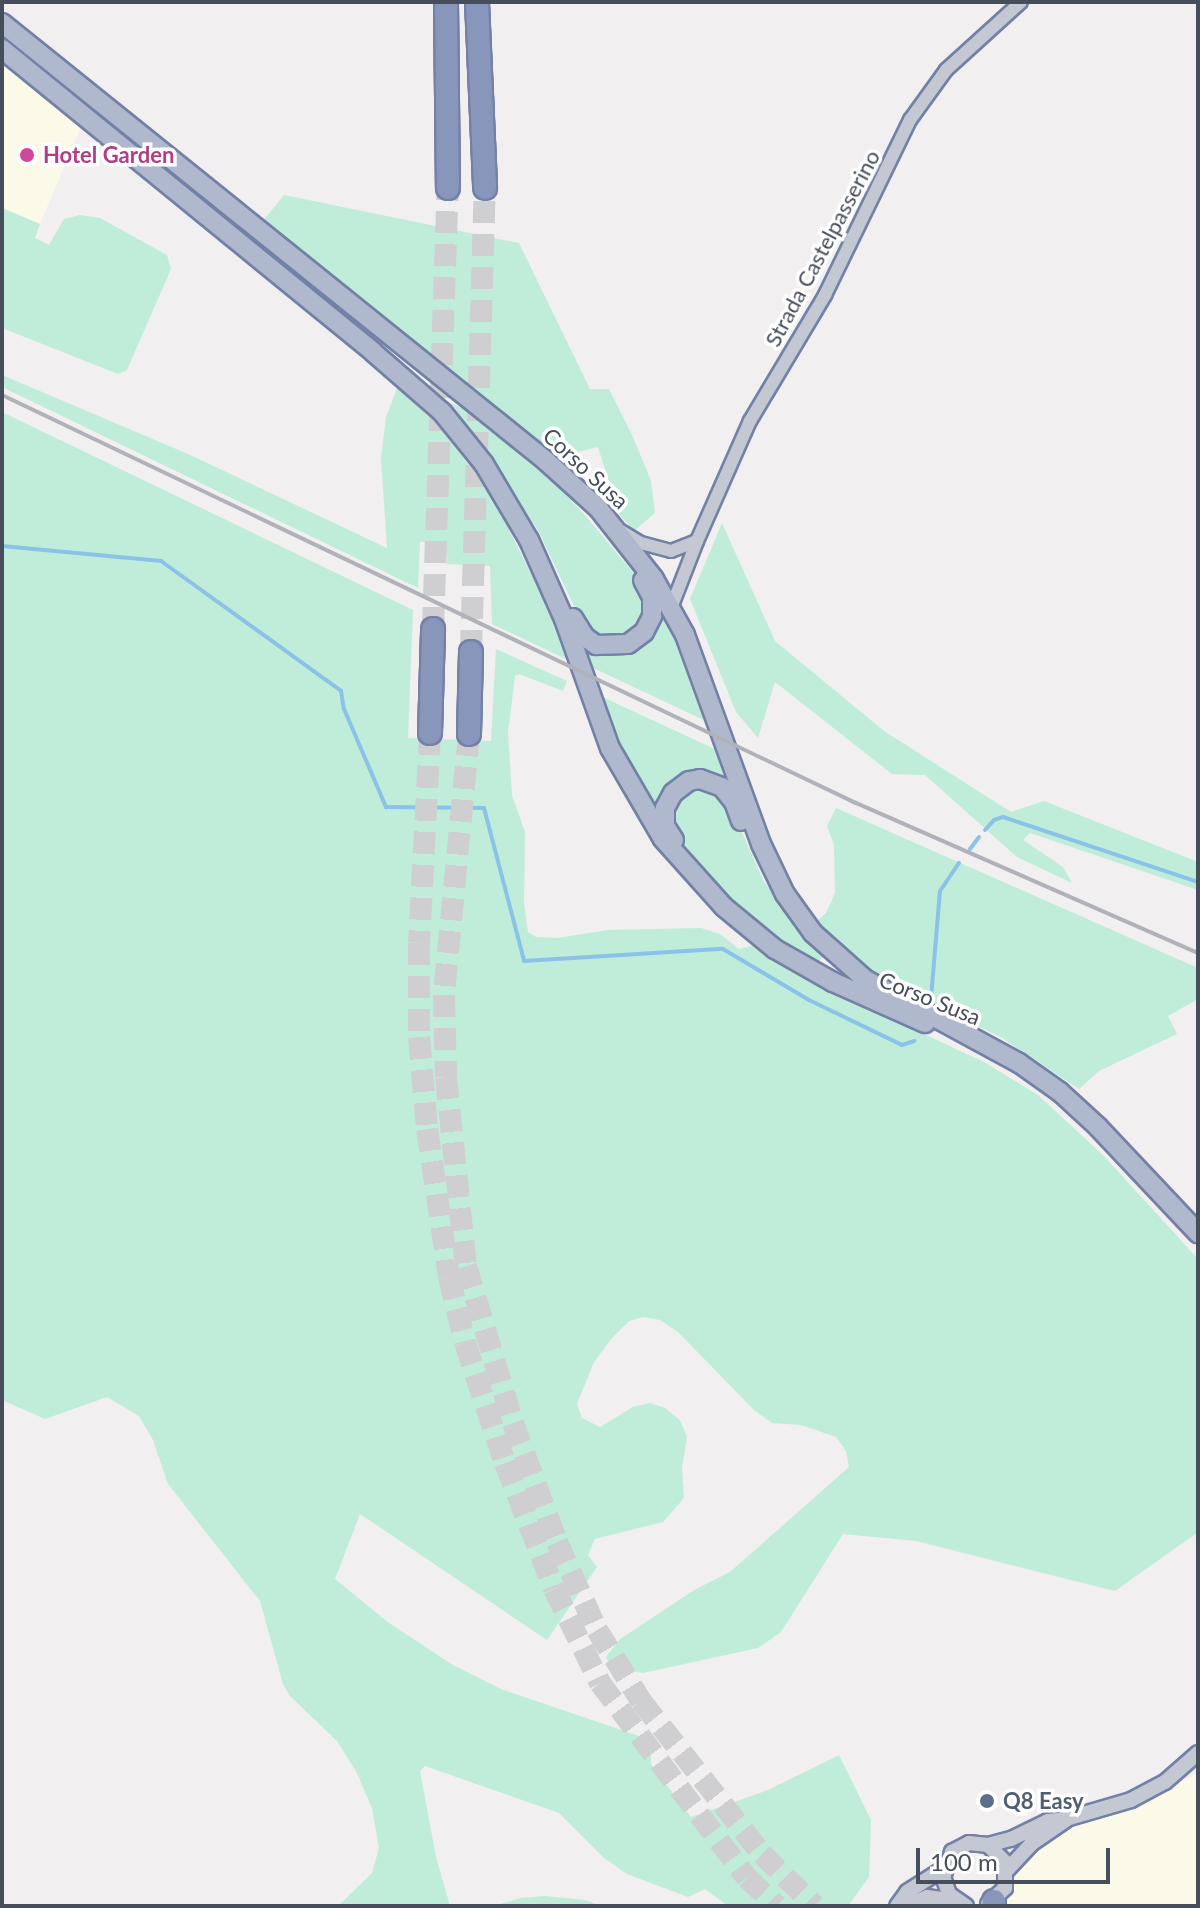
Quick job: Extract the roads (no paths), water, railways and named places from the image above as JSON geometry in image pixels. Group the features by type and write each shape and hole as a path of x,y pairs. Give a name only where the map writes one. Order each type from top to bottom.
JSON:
{"highway":[{"path":"446,2 448,188"},
{"path":"477,2 485,188"},
{"path":"430,733 433,629"},
{"path":"469,734 471,652"}],"main road":[{"name":"Corso Susa","path":"2,23 545,460 617,528 671,608 697,662 761,844 785,894 813,933 848,967 1040,1078 1078,1108 1198,1233"},
{"name":"Corso Susa","path":"2,49 414,386 464,437 504,495 529,540 564,619 597,714 625,778 663,839 724,907 800,965 888,1009 995,1050"},
{"path":"529,540 551,564 576,626 585,637 596,645 618,647 644,632 653,607 647,584 622,550 617,528"},
{"path":"724,907 712,884 665,826 668,801 689,781 712,782 729,794 759,865 785,894"}],"street":[{"name":"Strada Castelpasserino","path":"671,608 750,421 825,295 921,102 946,70 1021,2"},
{"path":"617,528 659,550 681,550 697,541"},
{"path":"897,1906 907,1892 943,1869 959,1847 969,1843 988,1845 1011,1839 1048,1821 1066,1819 1152,1791 1198,1753"},
{"path":"1007,1870 1031,1844 1066,1819"},
{"path":"988,1845 1000,1855 1007,1870 1005,1888 990,1904"},
{"path":"943,1869 945,1887 961,1904"},
{"path":"907,1906 927,1897 961,1904"}],"waterway":[{"path":"2,546 161,561 341,691 344,709 386,807 484,808 524,961 723,949 809,1000 902,1045 914,1041"},
{"path":"985,830 994,820 1003,817 1198,882"},
{"path":"970,849 979,837"},
{"path":"931,998 940,891 959,863"}],"tunnel":[{"path":"433,629 448,188"},
{"path":"471,652 485,188"},
{"path":"430,733 419,943 419,1037 427,1129 449,1277 465,1343 505,1463 554,1589 600,1683 747,1878 777,1906"},
{"path":"469,734 444,995 446,1077 466,1266 513,1423 557,1542 597,1630 641,1701 762,1854 815,1906"}],"railway":[{"path":"2,395 856,803 1198,953"}],"place":[{"name":"Hotel Garden","path":"27,155"},
{"name":"Q8 Easy","path":"987,1801"}]}
